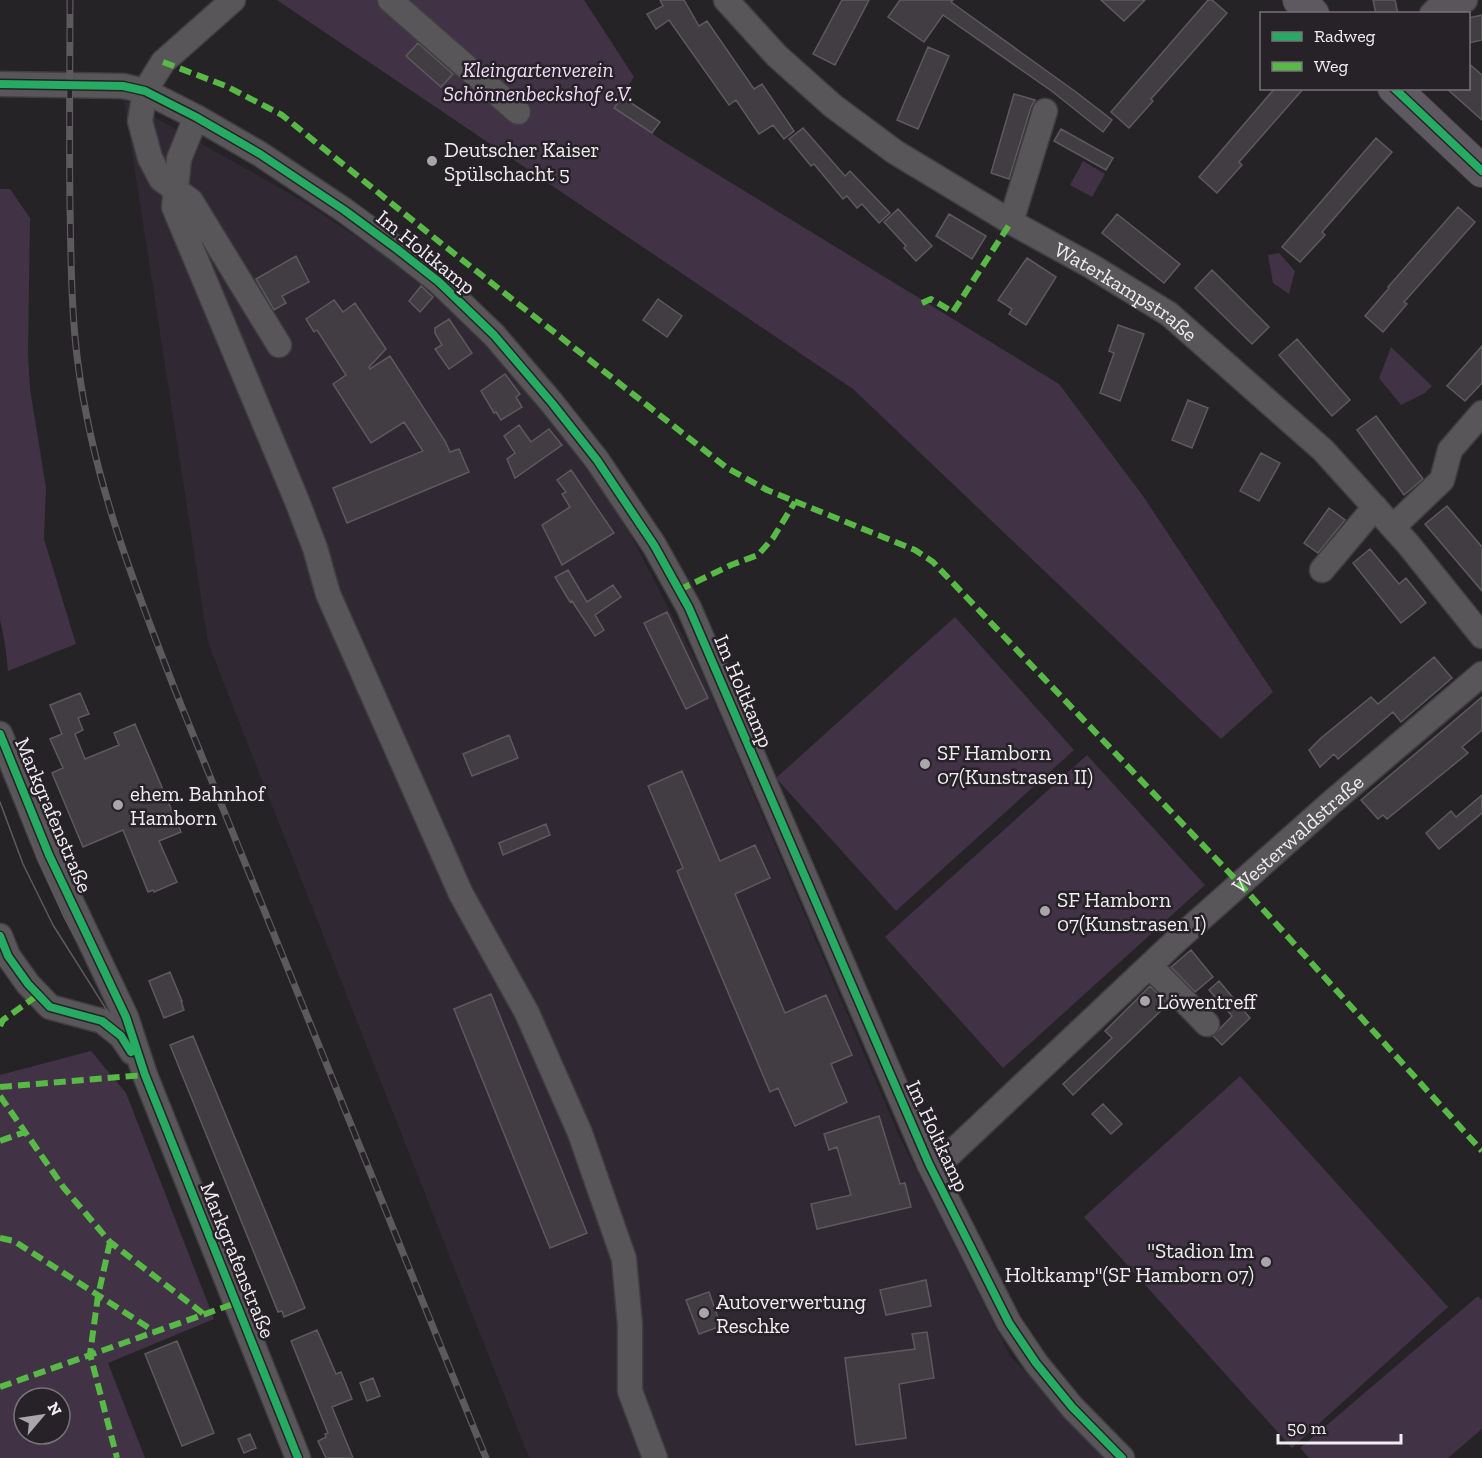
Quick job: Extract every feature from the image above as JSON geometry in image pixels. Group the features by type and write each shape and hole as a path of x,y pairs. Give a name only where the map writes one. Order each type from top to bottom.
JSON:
{"main road":[{"path":"1299,0 1311,12"},
{"path":"1396,90 1482,171"}],"street":[{"path":"233,0 163,62 145,92 140,121 150,158 161,179 191,201 279,345"},
{"path":"390,0 518,112"},
{"name":"Waterkampstraße","path":"726,0 777,56 833,106 895,152 1011,222 1091,266 1168,314 1323,450 1393,527 1482,636"},
{"path":"1434,12 1441,5 1466,0"},
{"name":"Im Holtkamp","path":"0,84 123,86 145,92 196,117 260,154 344,210 439,282 494,335 552,403 597,460 654,545 689,608 929,1164 1009,1323 1036,1363 1072,1407 1122,1458"},
{"path":"1011,222 1046,111"},
{"path":"196,117 179,159 174,207 297,501 315,548 328,594 461,894 527,1013 580,1133 624,1259 630,1325 630,1391 655,1458"},
{"path":"1393,527 1442,480 1450,450 1482,413"},
{"path":"1323,570 1375,507"},
{"name":"Westerwaldstraße","path":"929,1164 950,1154 1179,938 1332,801 1482,674"},
{"name":"Markgrafenstraße","path":"0,734 49,855 126,1017 145,1075 298,1458"},
{"name":"Markgrafenstraße","path":"0,936 8,956 28,984 50,1007 102,1021 121,1036 145,1075"},
{"path":"1150,966 1208,1024"}],"shaded area":[{"path":"124,100 303,201 424,282 482,341 532,397 613,501 700,669 901,1140 1010,1356 1109,1458 529,1458 208,643"}],"green space":[{"name":"Kleingartenverein Schönnenbeckshof e.V.","path":"277,0 584,0 634,77 614,108 663,141 1059,384 1143,496 1273,692 1221,739 853,389"},
{"path":"1083,161 1105,174 1092,197 1070,185"},
{"path":"0,189 10,189 30,218 28,353 30,389 46,488 44,539 76,644 8,671 0,620"},
{"path":"1279,253 1295,271 1289,294 1273,283 1268,255"},
{"path":"1391,347 1432,386 1425,393 1401,405 1379,378"},
{"name":"SF Hamborn 07(Kunstrasen II)","path":"955,617 1074,750 896,911 776,778"},
{"name":"SF Hamborn 07(Kunstrasen I)","path":"1087,755 1205,885 1003,1068 885,937"},
{"path":"91,1051 126,1093 214,1319 108,1363 145,1458 0,1458 0,1075"},
{"name":"\"Stadion Im Holtkamp\"(SF Hamborn 07)","path":"1240,1076 1448,1307 1292,1448 1084,1217"},
{"path":"1478,1296 1482,1300 1482,1429 1448,1458 1309,1458 1300,1448"}],"building":[{"path":"660,0 684,0 699,26 707,21 754,89 762,84 794,131 784,139 773,125 759,134 736,100 729,105 669,20 656,29 647,14 663,6"},
{"path":"842,0 869,0 835,65 813,54"},
{"path":"900,0 953,0 951,2 1112,120 1103,132 1053,92 943,15 924,42 888,17"},
{"path":"1101,0 1145,0 1124,21"},
{"path":"1208,0 1212,0 1227,13 1151,99 1153,101 1129,128 1111,112"},
{"path":"1373,0 1395,0 1398,12 1376,12"},
{"path":"1482,15 1482,40 1470,43 1470,18"},
{"path":"418,43 453,74 441,87 406,56"},
{"path":"928,47 949,56 918,129 897,120"},
{"path":"1470,65 1482,75 1482,120 1448,90 1470,90"},
{"path":"1273,90 1302,90 1239,162 1242,165 1217,193 1199,177"},
{"path":"1014,94 1035,100 1009,179 991,173"},
{"path":"622,97 660,122 652,133 614,108"},
{"path":"803,128 845,176 850,171 890,213 879,223 862,204 857,208 847,196 843,199 814,164 811,166 789,139"},
{"path":"1061,129 1113,158 1106,170 1054,141"},
{"path":"1376,138 1392,152 1322,232 1325,235 1300,262 1282,247"},
{"path":"1458,207 1475,222 1404,302 1407,304 1383,332 1365,316"},
{"path":"898,209 932,246 916,261 884,222"},
{"path":"949,214 986,236 972,259 936,236"},
{"path":"1117,214 1180,264 1164,283 1102,233"},
{"path":"296,256 309,282 282,296 286,303 274,310 256,279"},
{"path":"1027,258 1056,277 1026,325 1009,314 1012,309 998,300"},
{"path":"1212,270 1269,327 1252,344 1195,288"},
{"path":"421,286 433,297 420,312 409,301"},
{"path":"658,299 682,316 667,337 643,320"},
{"path":"334,300 343,312 355,303 386,349 369,367 370,369 390,356 450,452 459,449 469,472 347,523 333,488 423,451 404,422 371,443 333,384 346,375 317,330 314,332 306,319"},
{"path":"449,319 472,353 449,369 435,349 442,345 435,333 435,328"},
{"path":"1118,325 1144,334 1120,401 1100,393 1114,353 1109,351"},
{"path":"1297,339 1350,400 1332,416 1279,355"},
{"path":"1482,346 1482,383 1465,401 1447,386"},
{"path":"505,374 520,394 516,397 522,407 501,420 481,391"},
{"path":"1188,400 1208,408 1192,448 1172,440"},
{"path":"1376,416 1423,479 1404,495 1357,430"},
{"path":"519,425 531,442 549,429 562,445 515,478 507,459 515,453 504,436"},
{"path":"1261,453 1280,463 1259,501 1240,491"},
{"path":"571,470 614,533 562,565 542,525 570,507 562,494 566,492 557,480"},
{"path":"1447,506 1482,547 1482,591 1425,524"},
{"path":"1329,508 1345,520 1318,553 1304,543"},
{"path":"1370,549 1399,584 1406,578 1426,603 1401,623 1353,563"},
{"path":"568,570 587,602 613,585 621,597 595,615 604,630 595,636 555,577"},
{"path":"667,612 708,698 686,709 644,623"},
{"path":"1434,657 1452,678 1401,722 1393,712 1338,759 1334,754 1320,767 1309,750 1321,738 1371,697 1378,704"},
{"name":"ehem. Bahnhof Hamborn","path":"80,693 89,714 78,718 83,730 75,734 85,759 119,745 114,733 135,724 181,832 159,841 177,882 154,892 153,890 148,892 123,830 83,847 52,773 63,768 50,739 62,734 50,705"},
{"path":"1482,697 1482,730 1462,747 1468,753 1387,819 1383,815 1378,819 1361,800"},
{"path":"509,735 518,758 472,776 463,754"},
{"path":"682,771 720,861 755,845 770,878 735,894 785,1013 826,995 852,1055 831,1064 847,1102 795,1126 778,1088 770,1092 677,871 683,868 648,786"},
{"path":"1482,795 1482,813 1439,849 1426,833 1451,811 1456,817"},
{"path":"546,824 550,835 503,855 499,843"},
{"path":"1191,950 1213,977 1195,992 1171,967"},
{"path":"170,972 184,1010 164,1018 149,981"},
{"path":"1219,981 1250,1018 1222,1045 1213,1036 1232,1016 1209,990"},
{"path":"1150,986 1168,1004 1073,1095 1063,1084 1112,1038 1105,1031"},
{"path":"491,994 587,1233 550,1248 454,1009"},
{"path":"193,1036 305,1308 284,1317 282,1311 278,1312 170,1045"},
{"path":"1103,1104 1122,1124 1111,1134 1092,1114"},
{"path":"879,1116 900,1184 905,1183 911,1207 817,1229 811,1204 851,1195 837,1147 829,1150 824,1134"},
{"path":"926,1280 931,1306 886,1315 880,1290"},
{"name":"Autoverwertung Reschke","path":"709,1292 721,1326 699,1334 686,1300"},
{"path":"317,1330 336,1374 341,1372 352,1399 332,1407 353,1458 326,1458 318,1441 326,1437 325,1434 328,1433 291,1341"},
{"path":"927,1332 934,1378 899,1384 906,1438 856,1445 845,1358 915,1349 912,1334"},
{"path":"177,1341 214,1433 182,1446 145,1354"},
{"path":"373,1378 380,1396 367,1401 360,1383"},
{"path":"250,1434 256,1448 244,1453 238,1439"}],"tram line":[{"path":"0,761 38,859 65,919 119,1015 148,1074 304,1458"},
{"path":"0,802 23,864 53,925 113,1020"},
{"path":"223,1282 293,1458"}],"railway":[{"path":"70,0 70,205 74,324 85,407 105,491 131,573 177,695 486,1458"}],"marked path":[{"path":"163,62 226,86 282,115 727,468 767,490 915,550 933,562 1240,884 1482,1151"},
{"path":"922,303 931,299 953,312 1011,222"},
{"path":"679,590 758,555 773,538 795,502"},
{"path":"0,1026 3,1020 38,995"},
{"path":"0,1087 145,1075"},
{"path":"0,1096 64,1188 110,1242 205,1315"},
{"path":"0,1141 25,1132"},
{"path":"0,1238 14,1241 155,1332"},
{"path":"110,1242 98,1296 90,1354 117,1458"},
{"path":"0,1387 236,1303"}],"cycle path":[{"path":"0,84 123,86 145,91 196,117 260,154 344,210 439,282 494,335 552,403 597,460 654,545 689,608 929,1164 1009,1323 1036,1363 1072,1407 1122,1458"},
{"path":"1396,90 1482,171"},
{"path":"0,734 49,855 126,1017 145,1075 298,1458"},
{"path":"0,936 8,956 28,984 50,1007 102,1021 121,1036 131,1052"}],"place":[{"name":"Deutscher Kaiser Spülschacht 5","path":"432,161"},
{"name":"SF Hamborn 07(Kunstrasen II)","path":"925,764"},
{"name":"ehem. Bahnhof Hamborn","path":"118,805"},
{"name":"SF Hamborn 07(Kunstrasen I)","path":"1045,911"},
{"name":"Löwentreff","path":"1145,1001"},
{"name":"\"Stadion Im Holtkamp\"(SF Hamborn 07)","path":"1266,1262"},
{"name":"Autoverwertung Reschke","path":"704,1313"}]}
